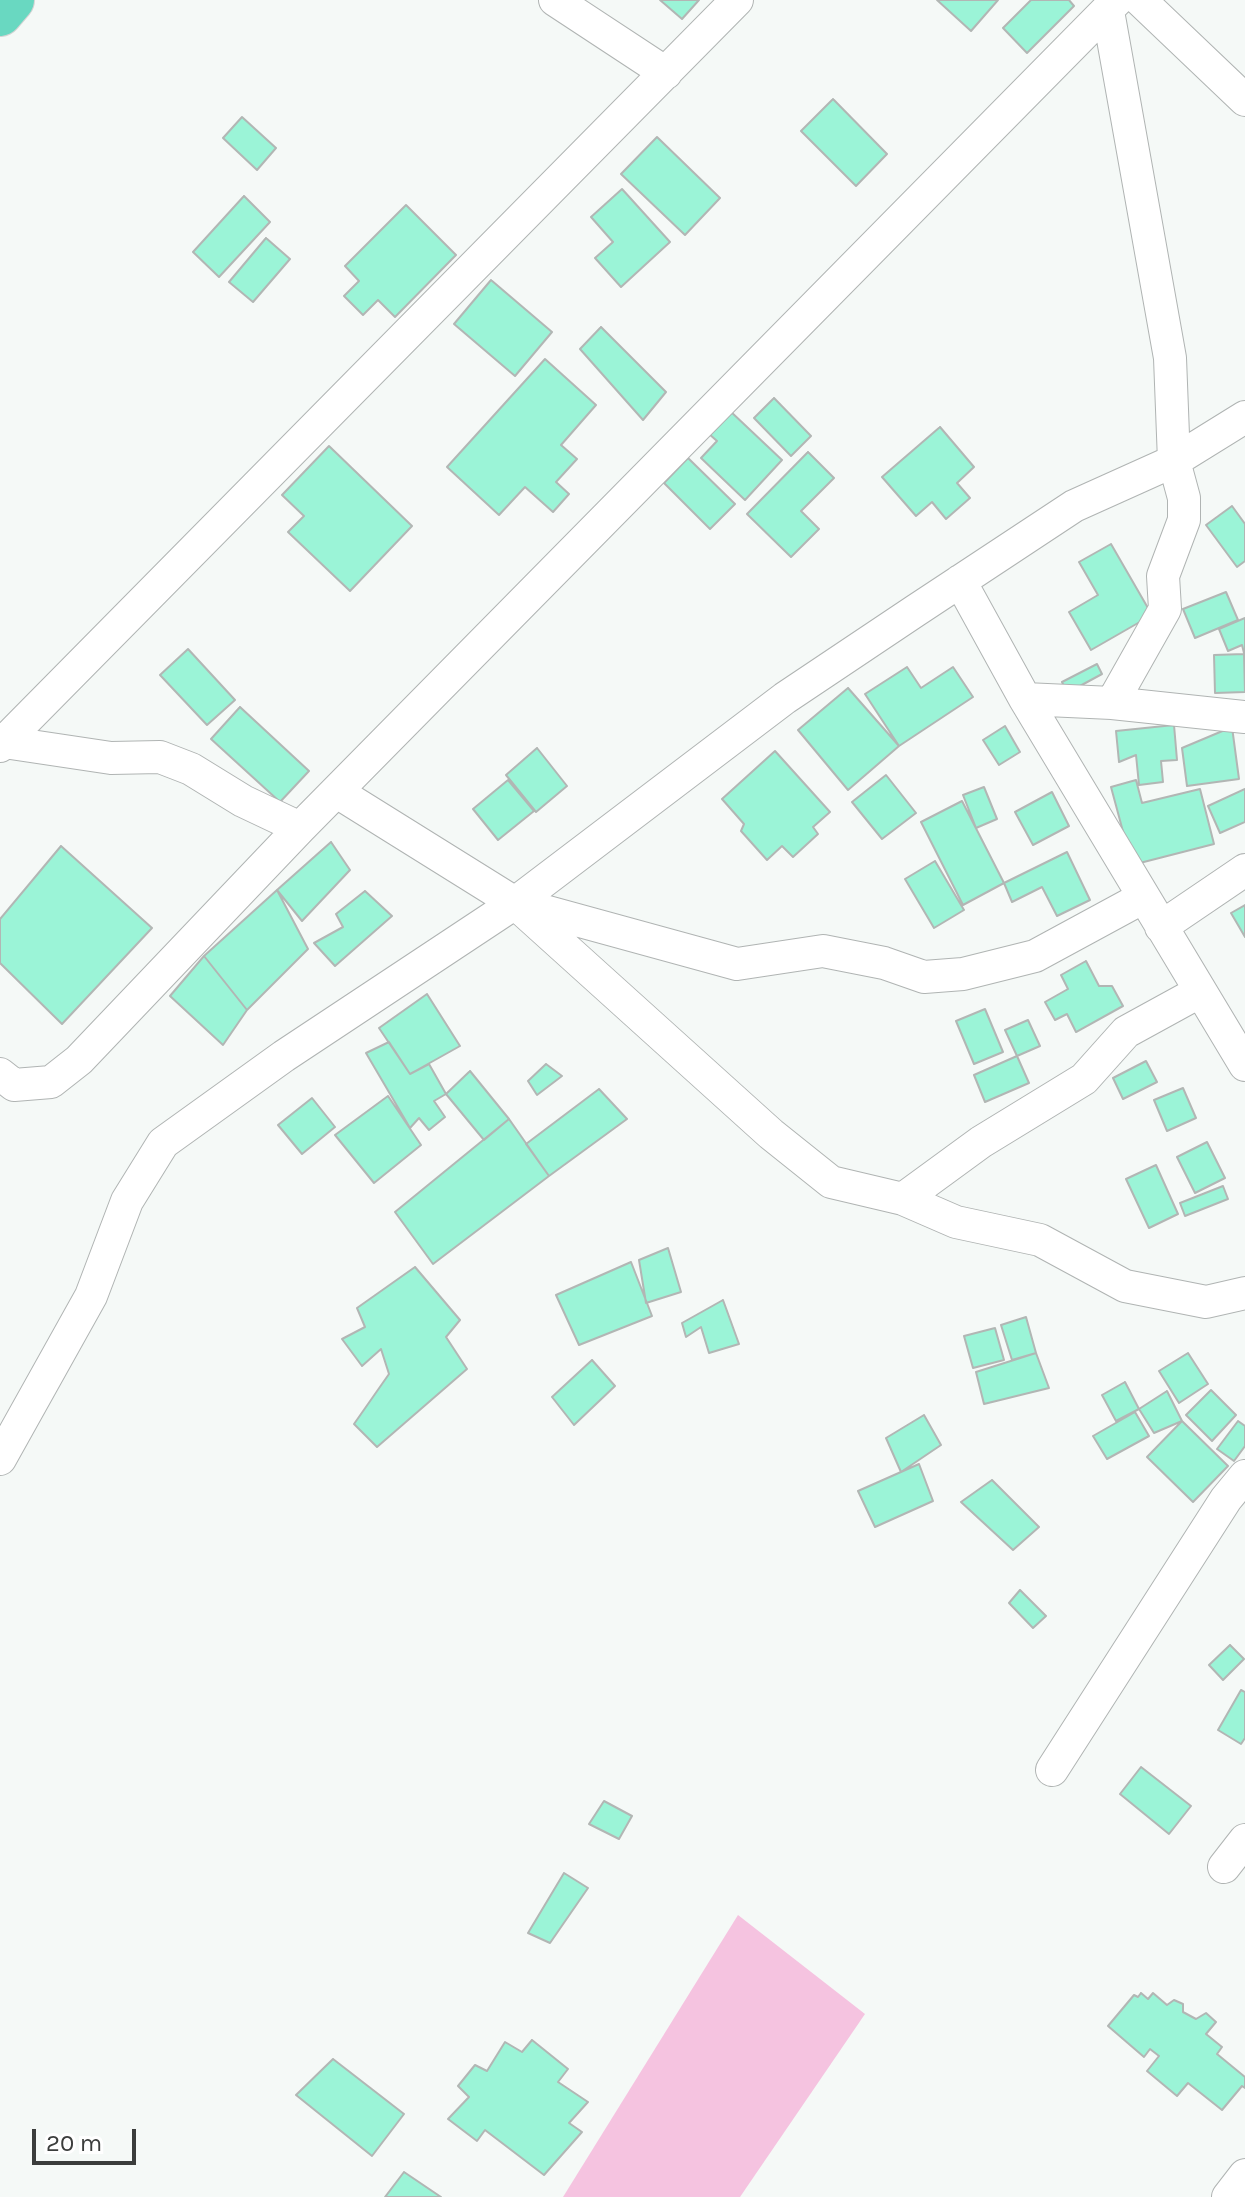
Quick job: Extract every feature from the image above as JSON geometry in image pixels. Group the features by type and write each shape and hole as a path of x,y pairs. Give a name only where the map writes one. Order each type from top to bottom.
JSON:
{"main road":[{"path":"0,14 12,0"}],"street":[{"path":"555,0 666,73"},
{"path":"2,744 737,0"},
{"path":"1140,0 1245,100"},
{"path":"1112,703 1165,609 1163,576 1184,520 1184,498 1174,461 1170,358 1113,5"},
{"path":"0,1074 14,1085 51,1082 70,1068 300,828 1113,5"},
{"path":"0,1459 91,1296 127,1201 163,1143 295,1048 515,903 785,698 1074,506 1174,461 1245,417"},
{"path":"960,581 1142,898 1245,1065"},
{"path":"1025,699 1112,703 1245,717"},
{"path":"2,744 111,758 160,757 191,769 243,801 300,828"},
{"path":"337,792 515,903 771,1134 831,1182 903,1199 956,1222 1040,1240 1125,1286 1206,1302 1245,1293"},
{"path":"1161,927 1245,870"},
{"path":"515,903 737,964 823,951 884,963 924,977 963,974 1035,956 1142,898"},
{"path":"903,1199 981,1142 1084,1079 1126,1032 1199,992"},
{"path":"1052,1770 1217,1512 1245,1476"},
{"path":"1224,1867 1245,1840"},
{"path":"1228,2197 1245,2175"}],"shaded area":[{"path":"738,1915 865,2014 740,2197 563,2197"}],"building":[{"path":"660,0 699,0 682,19"},
{"path":"937,0 998,0 971,31"},
{"path":"1031,0 1069,0 1074,6 1027,53 1003,28"},
{"path":"833,99 887,154 856,186 801,131"},
{"path":"242,117 276,148 257,170 223,138"},
{"path":"657,137 720,198 685,235 621,174"},
{"path":"622,189 670,242 621,287 595,258 613,242 591,217"},
{"path":"244,196 270,222 219,277 193,252"},
{"path":"406,205 456,255 395,317 378,300 363,315 344,296 359,281 345,266"},
{"path":"266,238 290,259 253,302 229,282"},
{"path":"491,280 552,332 515,376 454,324"},
{"path":"601,327 666,392 643,420 580,349"},
{"path":"545,359 596,405 561,445 577,459 556,482 569,494 553,512 525,487 499,515 447,467"},
{"path":"774,398 811,436 791,456 754,418"},
{"path":"729,410 782,460 745,500 701,458 717,441 708,433"},
{"path":"940,427 974,467 957,483 970,498 946,519 932,502 916,516 882,477"},
{"path":"329,446 412,526 350,591 288,532 304,516 282,495"},
{"path":"808,452 834,478 801,511 819,529 791,557 747,514"},
{"path":"688,458 735,504 710,529 664,483"},
{"path":"1232,506 1245,524 1245,561 1237,567 1206,525"},
{"path":"1111,544 1152,615 1091,650 1069,612 1098,595 1079,562"},
{"path":"1226,592 1238,620 1195,638 1183,609"},
{"path":"1245,618 1245,657 1242,645 1228,651 1219,629"},
{"path":"188,649 235,700 207,725 160,675"},
{"path":"1244,654 1245,692 1215,693 1214,655"},
{"path":"1097,664 1102,674 1067,693 1062,682"},
{"path":"907,667 921,688 953,667 973,697 899,746 865,694"},
{"path":"848,688 899,746 848,790 798,730"},
{"path":"240,707 309,771 280,802 211,739"},
{"path":"1174,725 1177,760 1161,761 1163,782 1139,785 1136,755 1119,762 1116,731"},
{"path":"1005,726 1020,752 999,765 983,740"},
{"path":"1232,727 1239,779 1187,786 1182,748"},
{"path":"537,748 567,786 536,812 506,775"},
{"path":"775,751 830,812 813,827 818,834 793,857 782,846 767,860 741,831 744,824 722,799"},
{"path":"886,775 916,813 882,839 852,802"},
{"path":"508,780 534,811 498,840 473,809"},
{"path":"1136,780 1142,803 1200,789 1214,844 1132,865 1111,787"},
{"path":"984,787 997,819 976,828 963,795"},
{"path":"1245,789 1245,822 1220,833 1208,806"},
{"path":"1052,792 1069,826 1033,845 1015,812"},
{"path":"962,801 1004,883 963,905 921,822"},
{"path":"331,842 350,870 302,921 277,890"},
{"path":"61,846 152,928 62,1024 0,963 0,919"},
{"path":"1067,852 1090,900 1057,916 1042,887 1012,902 1004,883"},
{"path":"935,861 964,910 934,928 905,879"},
{"path":"277,890 308,949 247,1010 204,956"},
{"path":"365,891 392,916 335,966 314,943 343,927 336,914"},
{"path":"1245,905 1245,937 1231,913"},
{"path":"204,956 247,1010 223,1045 170,996"},
{"path":"1086,961 1099,986 1112,986 1123,1006 1076,1032 1067,1014 1055,1020 1045,1002 1068,989 1061,975"},
{"path":"427,994 460,1046 410,1074 379,1028"},
{"path":"985,1009 1003,1052 974,1064 956,1021"},
{"path":"1028,1020 1040,1046 1017,1056 1005,1030"},
{"path":"389,1042 410,1074 429,1064 446,1094 434,1101 445,1117 429,1130 419,1118 410,1128 366,1053"},
{"path":"1017,1056 1029,1083 985,1102 974,1075"},
{"path":"1146,1061 1157,1082 1123,1099 1113,1078"},
{"path":"546,1064 562,1076 537,1095 528,1081"},
{"path":"470,1071 509,1119 484,1140 446,1094"},
{"path":"1183,1088 1196,1118 1167,1131 1154,1100"},
{"path":"599,1089 627,1119 549,1176 526,1144"},
{"path":"388,1096 421,1145 374,1183 335,1135"},
{"path":"312,1098 335,1127 302,1154 278,1125"},
{"path":"509,1119 549,1176 433,1264 395,1212"},
{"path":"1207,1142 1225,1178 1195,1193 1177,1157"},
{"path":"1156,1165 1178,1214 1149,1228 1126,1179"},
{"path":"1223,1186 1228,1199 1185,1216 1180,1203"},
{"path":"668,1248 681,1292 646,1303 639,1260"},
{"path":"631,1262 652,1316 579,1345 556,1295"},
{"path":"415,1267 460,1320 446,1337 467,1369 377,1447 354,1424 389,1374 381,1349 362,1366 342,1339 365,1327 357,1308"},
{"path":"723,1300 739,1344 709,1353 701,1327 686,1337 682,1323"},
{"path":"1026,1317 1036,1353 1012,1360 1001,1325"},
{"path":"995,1328 1004,1360 973,1368 964,1336"},
{"path":"1036,1353 1049,1388 984,1404 976,1372"},
{"path":"1188,1353 1208,1384 1179,1403 1159,1371"},
{"path":"592,1360 615,1386 574,1425 552,1397"},
{"path":"1125,1382 1139,1409 1116,1421 1102,1395"},
{"path":"1211,1390 1236,1415 1212,1441 1186,1415"},
{"path":"1167,1391 1182,1421 1154,1433 1139,1409"},
{"path":"1135,1412 1149,1436 1107,1459 1093,1436"},
{"path":"924,1415 941,1445 901,1472 886,1438"},
{"path":"1182,1421 1228,1466 1193,1502 1147,1457"},
{"path":"1238,1421 1245,1426 1245,1446 1234,1461 1217,1449"},
{"path":"919,1464 933,1501 875,1527 858,1491"},
{"path":"992,1480 1039,1527 1013,1550 961,1502"},
{"path":"1020,1590 1046,1616 1033,1628 1009,1603"},
{"path":"1230,1645 1244,1659 1223,1680 1209,1665"},
{"path":"1241,1690 1245,1692 1245,1738 1241,1744 1218,1730"},
{"path":"1141,1767 1191,1806 1169,1834 1120,1794"},
{"path":"604,1801 632,1816 619,1839 589,1824"},
{"path":"564,1873 588,1888 550,1943 528,1933"},
{"path":"1141,1993 1148,1999 1153,1993 1167,2005 1174,2000 1183,2004 1183,2012 1196,2019 1206,2013 1216,2022 1206,2034 1222,2047 1217,2054 1245,2077 1245,2088 1242,2086 1222,2110 1188,2083 1177,2096 1147,2071 1159,2056 1150,2049 1144,2057 1108,2026 1134,1995 1138,1997"},
{"path":"532,2040 568,2069 558,2082 588,2102 569,2123 582,2132 544,2175 485,2130 477,2141 448,2119 469,2097 458,2086 475,2065 487,2071 505,2042 522,2052"},
{"path":"333,2059 404,2114 372,2156 296,2095"},
{"path":"404,2172 441,2197 385,2197"}]}
